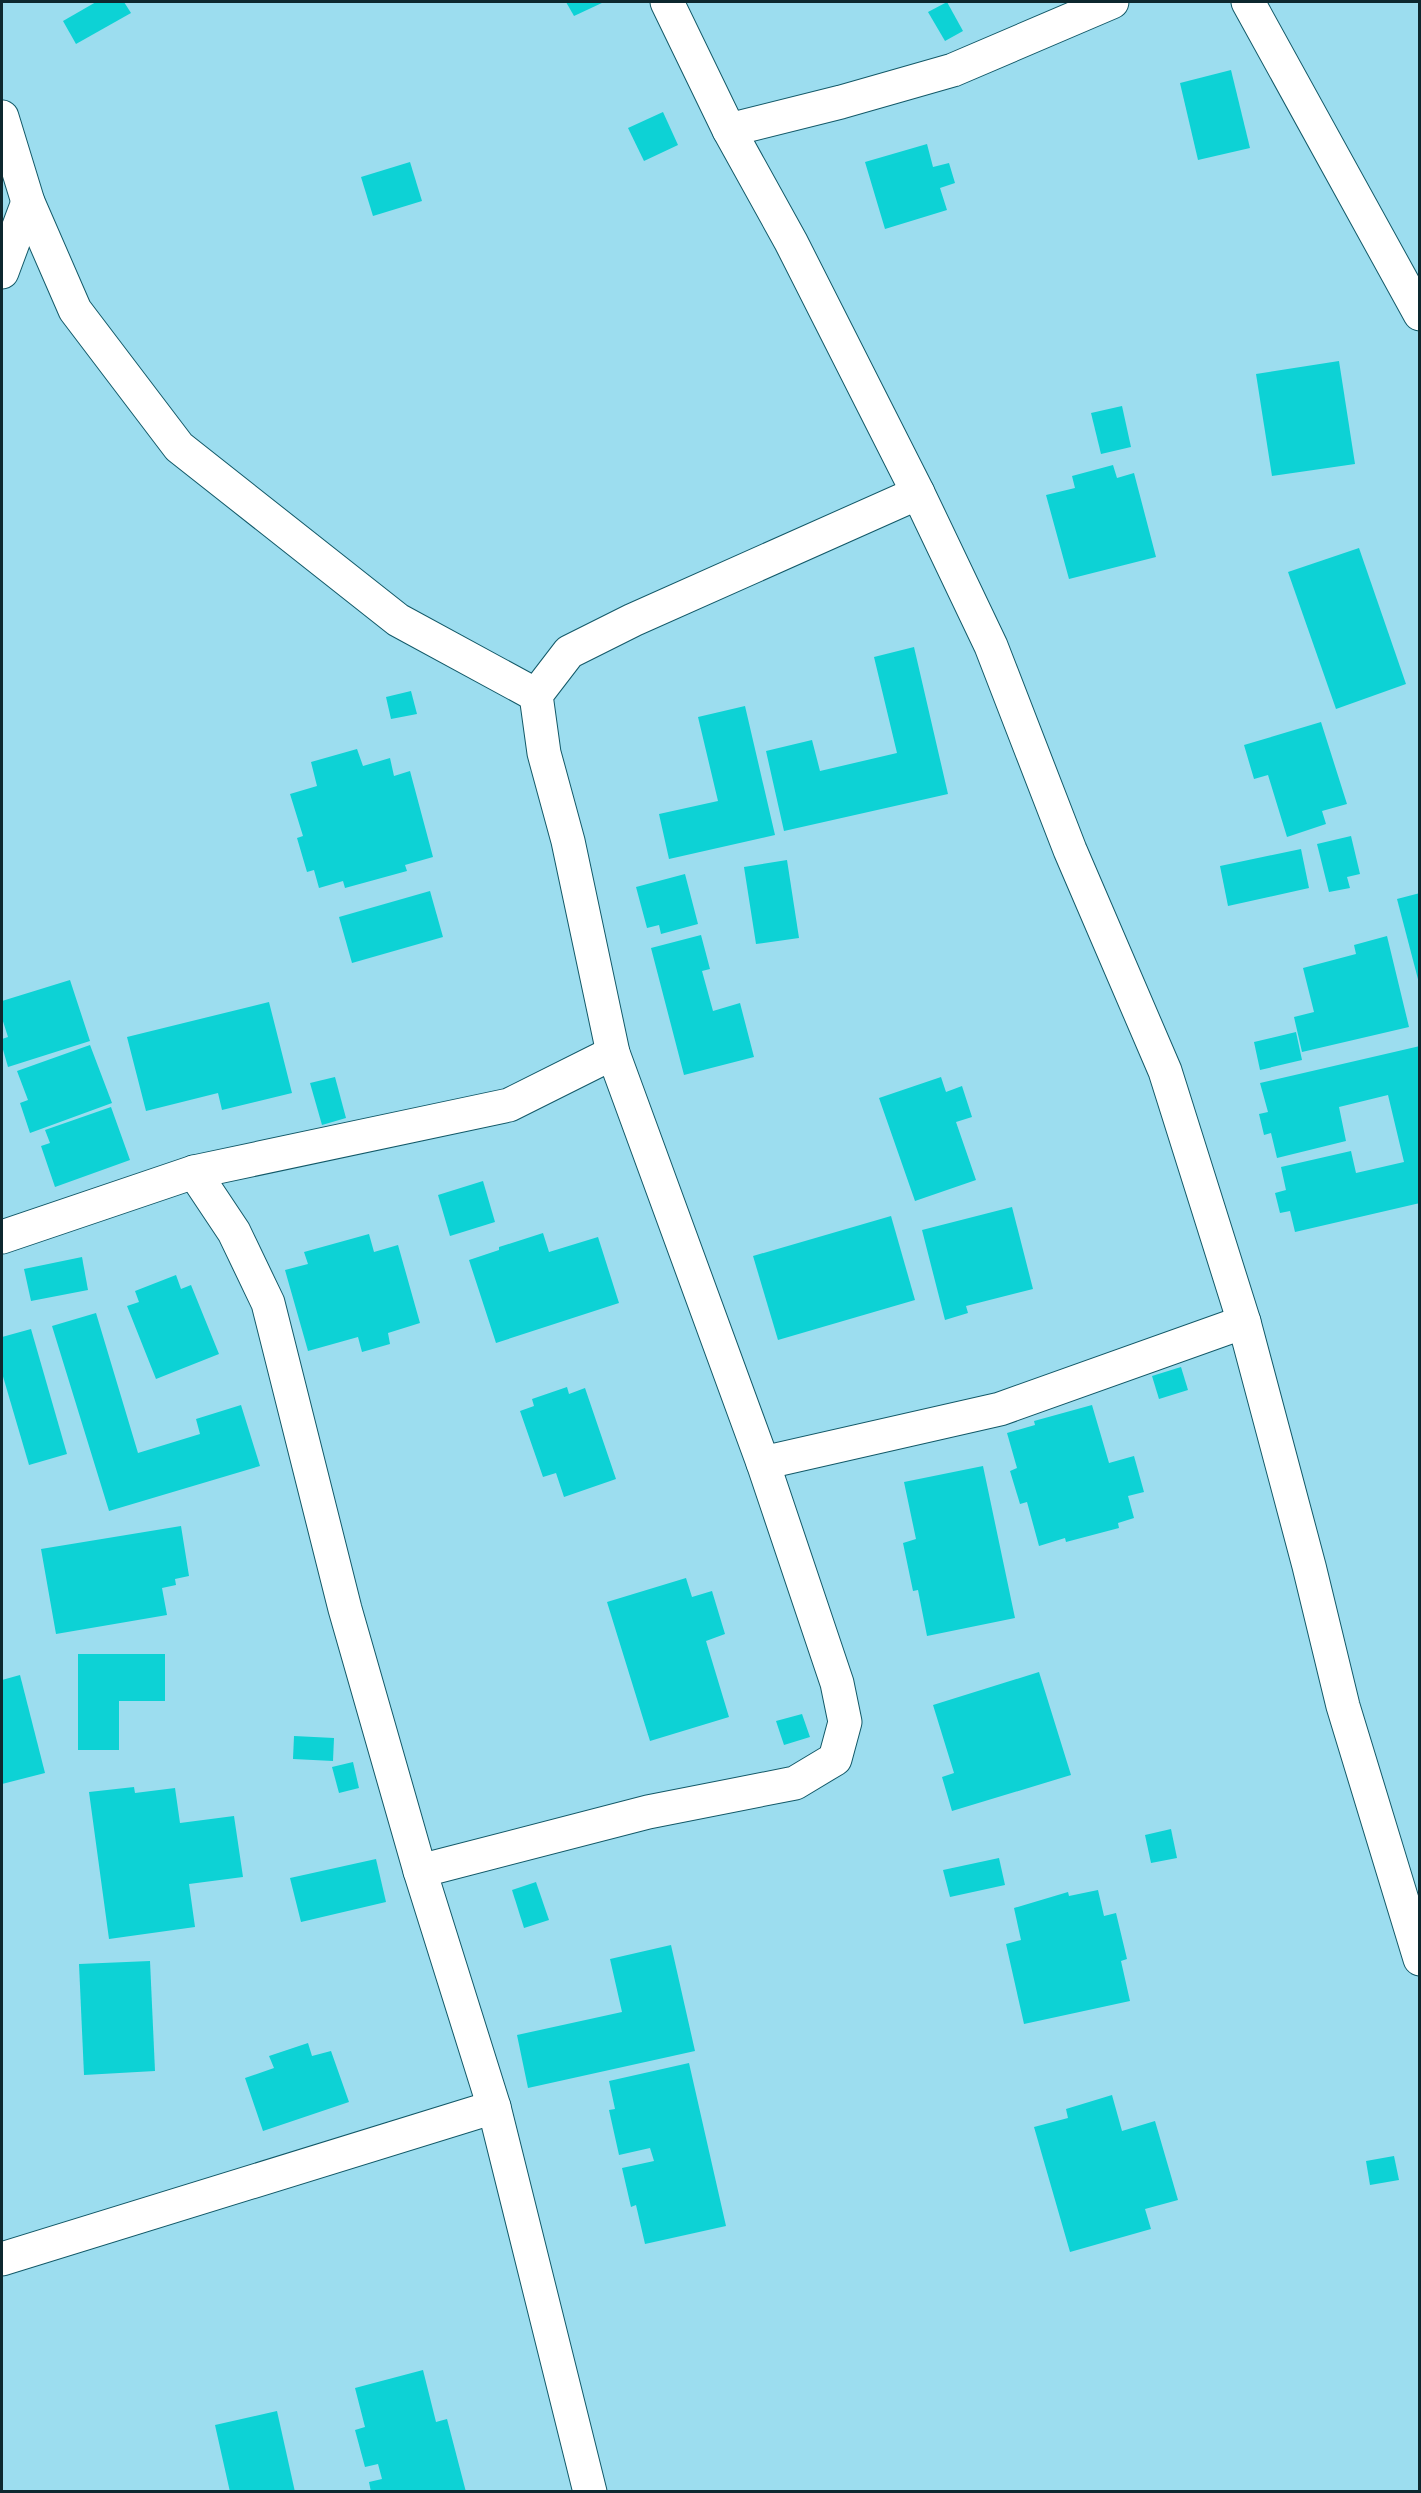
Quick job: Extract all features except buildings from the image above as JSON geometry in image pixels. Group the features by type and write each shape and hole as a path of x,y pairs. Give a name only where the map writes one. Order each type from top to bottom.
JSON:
{"street":[{"path":"667,2 729,130 791,242 918,493 991,646 1070,850 1165,1071 1244,1322 1309,1566 1343,1706 1419,1959"},
{"path":"729,130 953,70 1112,2"},
{"path":"1248,2 1419,314"},
{"path":"2,117 28,202 75,310 179,447 398,620 536,695"},
{"path":"2,272 28,202"},
{"path":"420,1871 648,1812 795,1783 835,1759 845,1722 837,1683 763,1463 613,1053 568,841 544,753 536,695 569,652 633,620 918,493"},
{"path":"2,1237 194,1172 509,1105 613,1053"},
{"path":"194,1172 234,1232 268,1303 345,1609 420,1871 494,2107 590,2492"},
{"path":"763,1463 1000,1409 1244,1322"},
{"path":"2,2259 494,2107"}]}
